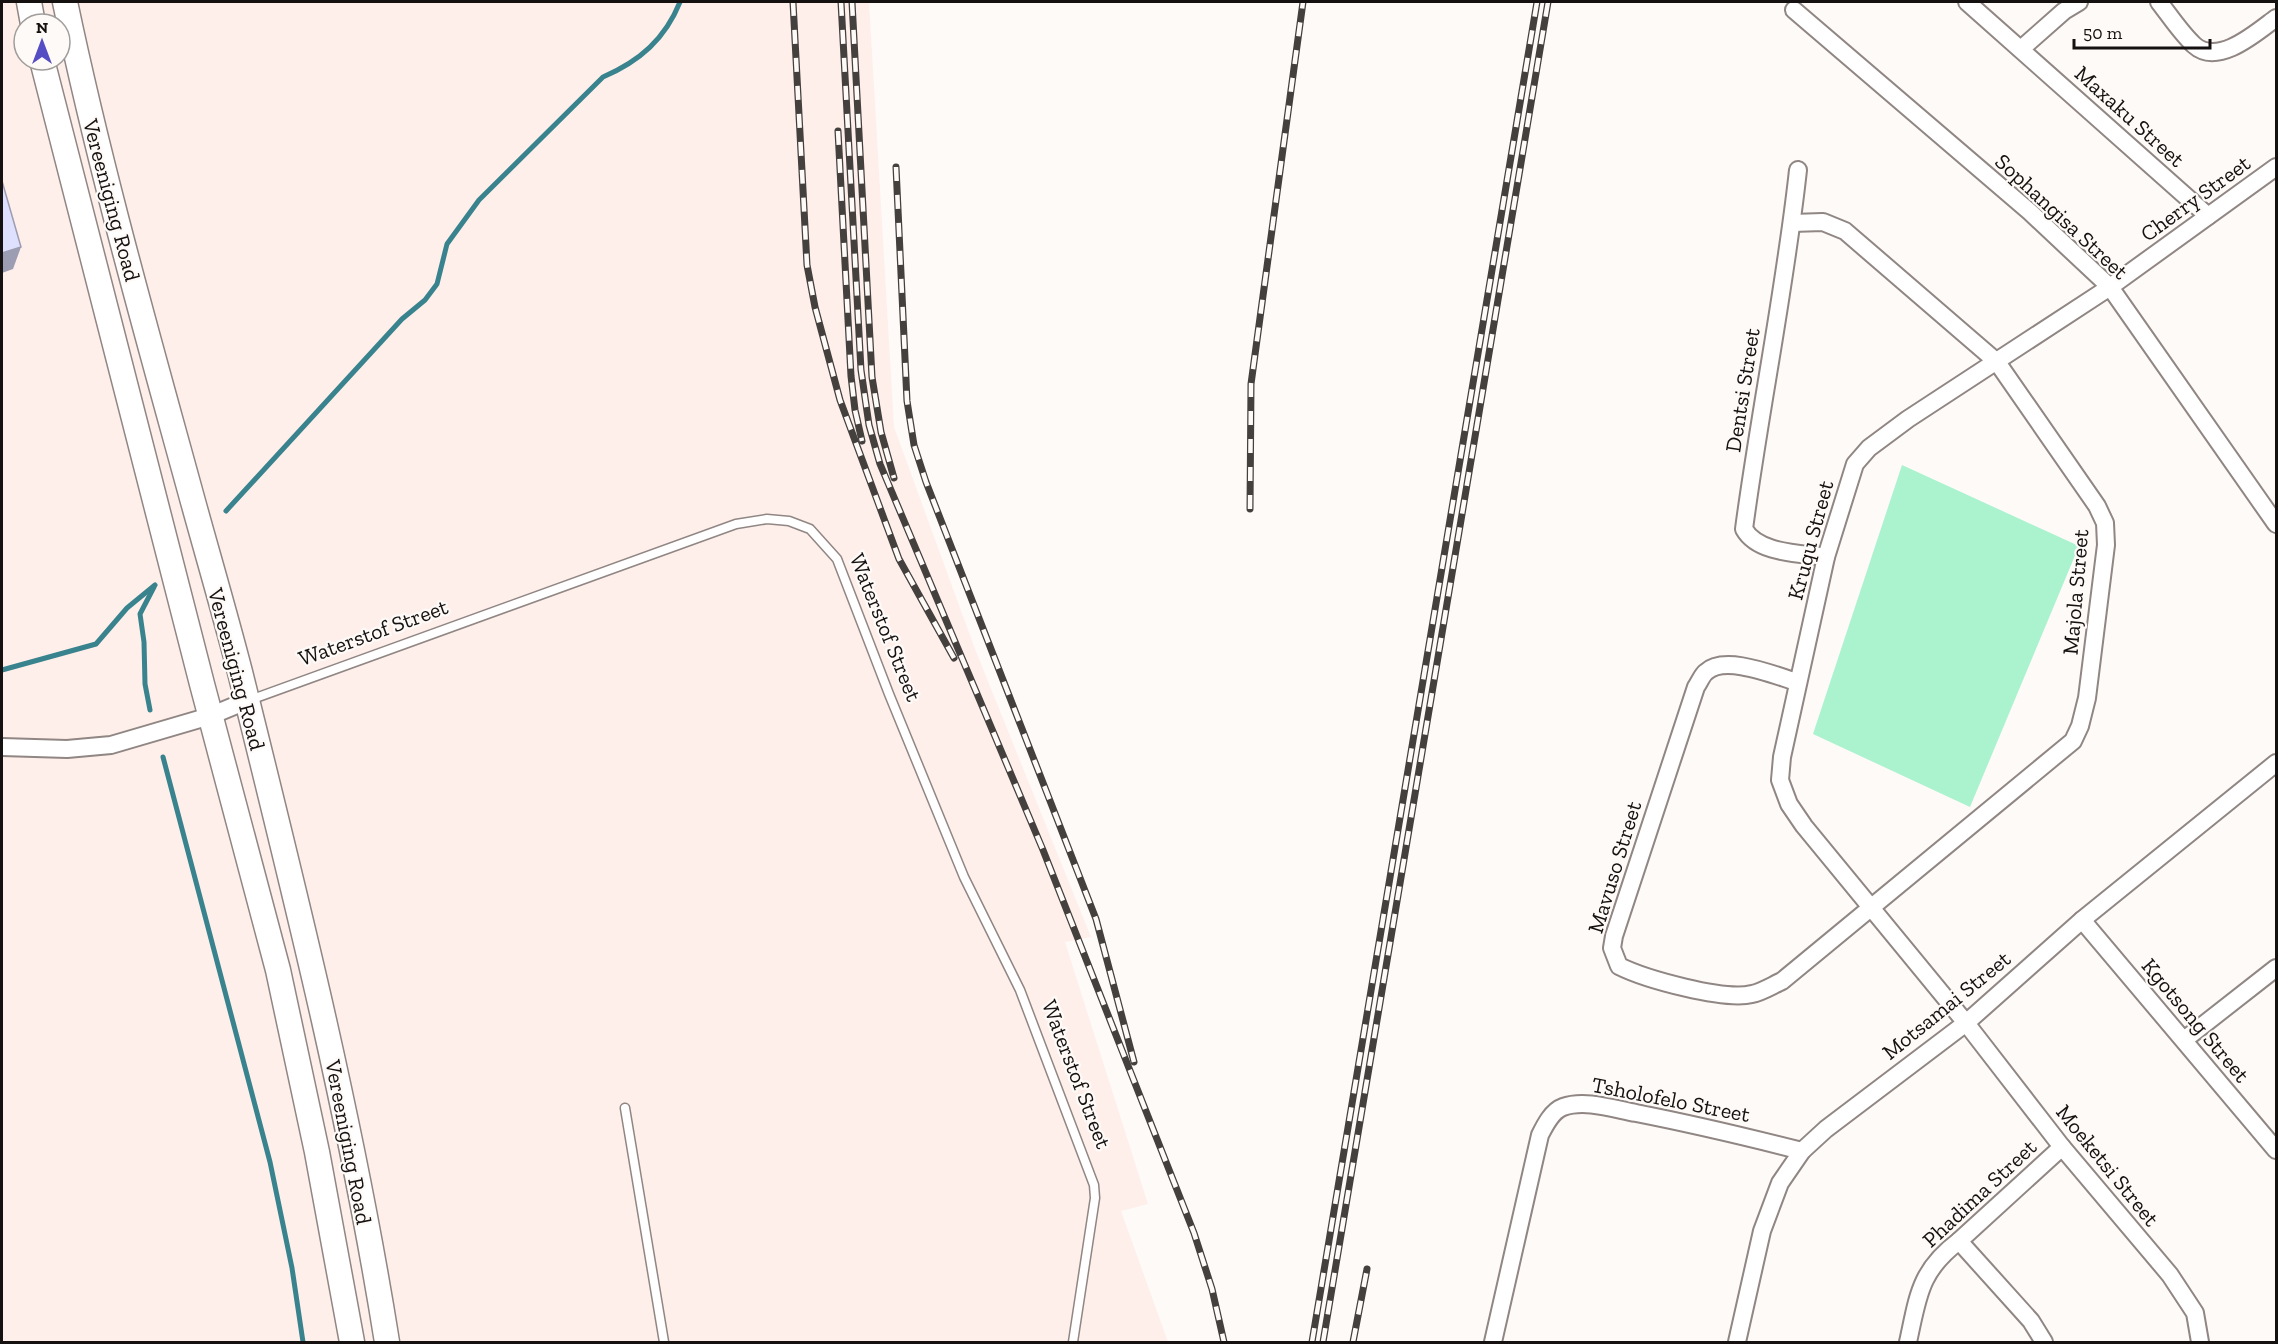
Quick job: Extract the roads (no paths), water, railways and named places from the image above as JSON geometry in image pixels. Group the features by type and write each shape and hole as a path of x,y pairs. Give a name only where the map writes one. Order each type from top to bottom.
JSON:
{"main road":[{"name":"Vereeniging Road","path":"64,2 147,336 246,701 315,977 356,1171 387,1342"},
{"name":"Vereeniging Road","path":"45,72 210,716 278,970 317,1152 352,1342"}],"street":[{"name":"Maxaku Street","path":"1967,2 2208,216"},
{"path":"2021,49 2064,11 2079,2"},
{"path":"2158,2 2195,47 2206,51 2229,49 2277,18"},
{"name":"Sophangisa Street","path":"1794,10 2030,212 2110,287 2277,524"},
{"name":"Cherry Street","path":"2110,287 2277,167"},
{"name":"Dentsi Street","path":"1798,170 1792,223 1753,459 1744,529 1748,537 1765,547 1826,557"},
{"name":"Majola Street","path":"1792,223 1823,222 1845,231 1997,362 2097,506 2105,523 2106,545 2087,698 2073,741 1869,907"},
{"name":"Kruqu Street","path":"1869,907 1789,804 1780,780 1785,739 1826,557 1855,464 1869,448 1908,419 2110,287"},
{"name":"Mavuso Street","path":"1797,682 1743,666 1725,665 1714,667 1706,672 1695,687 1614,936 1612,948 1614,958 1619,966 1630,972 1680,987 1717,994 1751,995 1782,981 1869,907"},
{"name":"Waterstof Street","path":"2,747 67,749 111,745 210,716 246,701"},
{"name":"Motsamai Street","path":"1737,1342 1762,1231 1780,1183 1802,1151 1826,1129 1966,1023 2082,920 2277,763"},
{"name":"Moeketsi Street","path":"1869,907 1966,1023 2062,1146 2170,1275 2195,1313 2200,1342"},
{"name":"Kgotsong Street","path":"2082,920 2277,1150"},
{"path":"2184,1040 2277,968"},
{"name":"Tsholofelo Street","path":"1493,1342 1540,1135 1548,1121 1561,1107 1576,1104 1608,1108 1716,1128 1802,1151"},
{"name":"Phadima Street","path":"1908,1342 1924,1280 1942,1254 2062,1146"},
{"path":"1959,1241 2031,1321 2044,1342"}],"lane":[{"name":"Waterstof Street","path":"246,701 736,524 767,519 789,521 810,529 837,559 888,694 964,878 1020,990 1094,1185 1095,1198 1073,1342"},
{"path":"625,1108 664,1342"}],"waterway":[{"path":"226,511 402,319 425,300 437,284 447,244 479,200 603,77 629,64 650,47 667,27 680,2"},
{"path":"2,670 96,644 127,608 155,585"},
{"path":"150,710 145,684 144,642 140,614 154,587"},
{"path":"163,757 270,1162 292,1268 303,1342"}],"railway":[{"path":"793,2 807,265 815,307 840,400 899,559 954,658"},
{"path":"841,2 861,370 869,425 880,464 1043,850 1194,1233 1212,1289 1224,1342"},
{"path":"852,2 872,377 881,432 894,478"},
{"path":"1250,509 1251,384 1303,2"},
{"path":"1312,1342 1537,2"},
{"path":"1323,1342 1548,2"},
{"path":"838,131 851,376 862,441"},
{"path":"896,167 907,401 914,445 926,482 1096,919 1134,1062"},
{"path":"1353,1342 1367,1269"}]}
